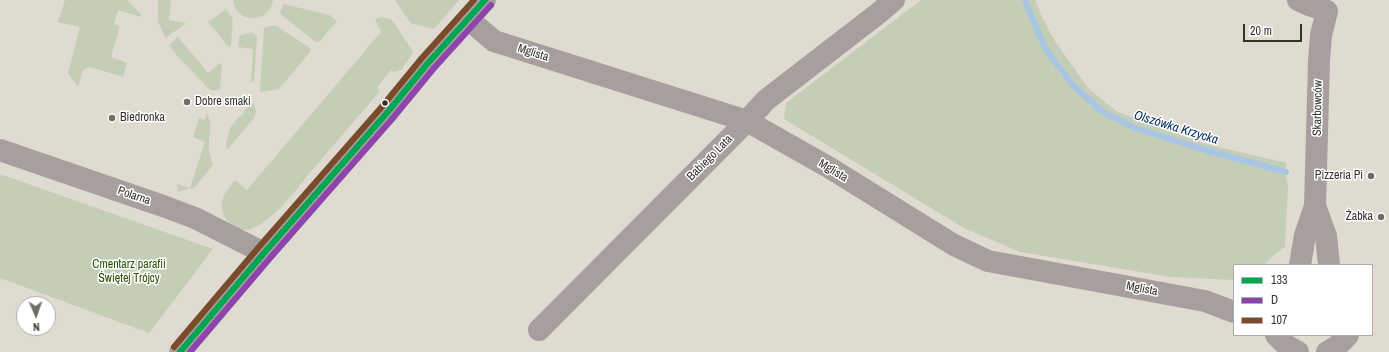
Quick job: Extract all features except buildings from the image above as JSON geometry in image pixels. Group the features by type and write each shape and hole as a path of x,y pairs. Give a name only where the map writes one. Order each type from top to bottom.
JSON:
{"street":[{"path":"180,352 264,253 485,0"},
{"name":"Babiego Lata","path":"539,330 747,121 766,100 894,0"},
{"name":"Skarbowców","path":"1298,0 1327,11 1321,35 1319,61 1315,206 1305,235 1300,264"},
{"name":"Mglista","path":"468,19 494,41 747,121 830,168 954,245 988,261 1205,301 1233,312"},
{"name":"Polarna","path":"0,150 194,218 264,253"},
{"name":"Skarbowców","path":"1315,206 1326,236 1329,264"},
{"name":"Mglista","path":"1205,301 1233,297"},
{"path":"1327,352 1336,347 1347,336"}],"green space":[{"path":"65,0 127,0 141,14 141,17 118,10 114,24 120,26 111,57 127,63 123,77 90,67 83,70 78,87 68,73 80,27 58,22"},
{"path":"158,0 171,0 169,20 186,23 167,37 165,37 158,22"},
{"path":"233,0 273,0 271,8 266,14 253,18 240,14 235,8"},
{"path":"395,0 459,0 434,29 410,23"},
{"path":"921,0 1035,0 1055,41 1088,88 1116,111 1202,143 1286,163 1288,186 1285,247 1265,264 1233,264 1233,280 1171,277 1020,252 964,228 784,119 786,103"},
{"path":"283,4 330,15 337,21 320,41 316,42 280,14"},
{"path":"226,9 233,19 231,47 228,46 208,22"},
{"path":"382,17 392,20 412,50 413,53 401,70 394,72 391,70 377,87 380,91 277,211 260,225 251,229 241,229 232,225 223,214 222,209 223,197 227,190 235,180 247,190 381,32 375,19"},
{"path":"275,25 310,48 310,52 279,89 262,92 260,90 264,28"},
{"path":"252,32 257,37 254,82 251,82 253,49 238,47 239,36"},
{"path":"178,37 208,73 220,63 222,64 220,89 214,91 209,89 178,57 169,45"},
{"path":"250,103 254,104 256,112 254,118 227,150 226,144 230,128 242,115"},
{"path":"207,113 210,123 209,151 213,165 195,187 178,192 177,184 190,188 205,142 193,137 199,118 205,120"},
{"name":"Cmentarz parafii Świętej Trójcy","path":"0,174 213,249 149,333 56,299 56,296 49,296 0,278"}],"waterway":[{"name":"Olszówka Krzycka","path":"1025,0 1046,50 1072,84 1101,111 1135,128 1205,150 1286,172"}],"transit line":[{"name":"107","path":"174,347 258,248 380,109 422,58 474,0"},
{"name":"133","path":"180,352 264,253 386,114 428,63 485,0"},
{"name":"D","path":"190,352 392,119 434,68 491,5"}],"place":[{"name":"Dobre smaki","path":"187,102"},
{"name":"Biedronka","path":"112,118"},
{"name":"Pizzeria Pi","path":"1371,176"},
{"name":"Żabka","path":"1381,217"}]}
